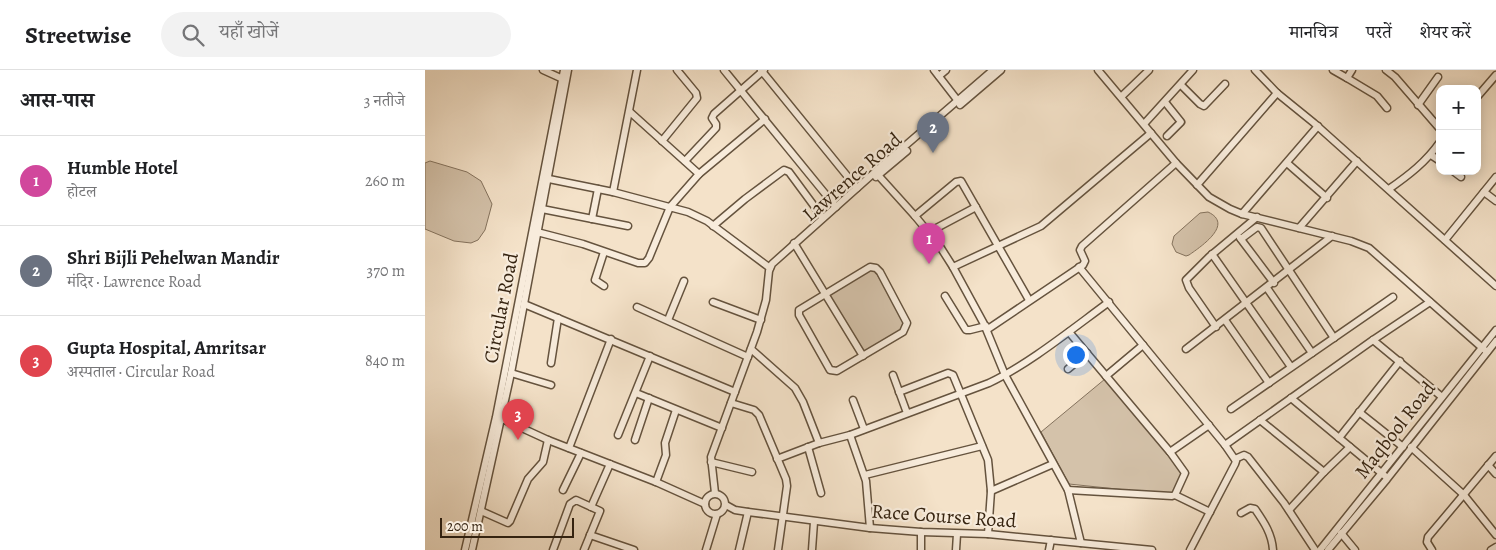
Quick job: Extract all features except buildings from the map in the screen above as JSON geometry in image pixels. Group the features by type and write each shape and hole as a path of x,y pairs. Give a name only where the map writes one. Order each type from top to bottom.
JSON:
{"street":[{"path":"543,70 564,80"},
{"name":"Circular Road","path":"472,550 546,178 564,80 564,70"},
{"name":"Circular Road","path":"564,80 568,70"},
{"path":"613,192 637,70"},
{"path":"662,141 697,98 677,70"},
{"path":"723,70 836,207"},
{"path":"685,161 717,126 712,118 714,114 763,70 857,188"},
{"path":"946,70 937,73 958,101"},
{"name":"Lawrence Road","path":"794,246 823,218 993,70"},
{"name":"Lawrence Road","path":"770,268 774,262 1001,70"},
{"path":"1098,70 1176,163 1209,197 1242,214 1351,241 1369,248 1484,350"},
{"path":"1121,97 1149,70"},
{"path":"1144,124 1193,70"},
{"path":"1333,70 1377,96 1387,108"},
{"path":"1347,78 1352,70"},
{"path":"1386,70 1395,77 1436,125"},
{"path":"1259,72 1277,93 1318,126 1496,286"},
{"path":"1481,92 1496,75"},
{"path":"1418,105 1438,77"},
{"path":"1181,85 1204,106 1225,84"},
{"path":"1197,185 1277,93"},
{"path":"1165,102 1181,122 1167,136"},
{"path":"630,112 699,174"},
{"path":"537,232 638,263 645,263 649,258 670,207 699,174 765,119"},
{"path":"1242,214 1318,126"},
{"path":"953,267 999,247 1048,221 1151,133"},
{"path":"1389,189 1415,170 1436,148"},
{"path":"1431,155 1436,158"},
{"path":"1299,228 1327,198 1357,161"},
{"path":"945,296 966,330 987,328 1085,262 1080,250 1082,246 1176,163"},
{"path":"1287,163 1327,198"},
{"path":"713,226 784,170 789,172 823,218"},
{"path":"878,175 929,232 953,267 987,328 1005,375 1068,490 1081,543"},
{"path":"1445,240 1496,177"},
{"path":"546,178 613,192 694,214 770,268 766,300 761,320 711,462 715,493"},
{"name":"Circular Road","path":"465,550 511,373 542,209 546,178"},
{"path":"915,216 959,181 963,183 1029,300"},
{"path":"592,219 598,189"},
{"path":"1484,192 1496,201"},
{"path":"929,232 975,207"},
{"path":"542,209 628,226"},
{"path":"1239,236 1257,217"},
{"path":"1216,327 1186,281 1213,254 1239,236 1257,227 1261,228 1334,338"},
{"path":"1239,236 1274,282"},
{"path":"1186,349 1247,304 1332,236"},
{"path":"794,246 863,356"},
{"path":"604,252 595,280 604,286"},
{"path":"1213,254 1291,367"},
{"path":"870,267 876,268 879,272 907,326 903,332 863,356 837,371 830,370 799,312 801,308 870,267"},
{"path":"1079,267 1209,425 1235,460 1235,464 1190,550"},
{"path":"668,320 684,281"},
{"path":"1267,288 1312,353"},
{"path":"1231,409 1393,297"},
{"path":"713,302 761,320"},
{"path":"777,459 819,443 850,435 907,412 989,384 1069,332 1109,302"},
{"path":"1225,445 1430,302"},
{"path":"524,304 735,392"},
{"path":"637,307 748,357"},
{"path":"551,362 558,318"},
{"path":"1225,320 1269,383"},
{"name":"Maqbool Road","path":"1320,550 1411,447 1484,350 1496,330"},
{"path":"1069,332 1170,452 1185,473 1175,495"},
{"path":"569,448 611,339"},
{"path":"1373,340 1442,397"},
{"name":"Maqbool Road","path":"1328,550 1442,397 1484,350 1496,341"},
{"path":"1106,376 1143,345"},
{"path":"751,349 795,388 803,402 819,443"},
{"path":"1068,369 1087,354"},
{"path":"618,435 650,356"},
{"path":"1339,438 1400,361"},
{"path":"899,392 950,372 953,375 988,460 991,491 988,534"},
{"path":"511,373 551,385"},
{"path":"893,375 907,412"},
{"path":"636,393 722,428"},
{"path":"635,440 649,398"},
{"path":"1291,398 1385,476"},
{"path":"853,400 864,429"},
{"path":"731,403 754,410 759,415 787,482 779,550"},
{"path":"656,482 666,455 665,443 677,410"},
{"path":"1359,412 1403,447"},
{"path":"499,418 656,482 705,504 708,511 719,513 735,510"},
{"path":"1260,420 1324,472"},
{"path":"1170,452 1209,425"},
{"path":"850,435 865,475 870,528"},
{"path":"481,511 510,522 530,476 543,462 549,440"},
{"path":"865,475 982,446"},
{"path":"808,447 821,493"},
{"path":"1289,510 1350,447"},
{"path":"1411,447 1464,495 1496,535"},
{"path":"563,490 581,453"},
{"path":"1235,460 1244,455 1247,456 1289,510 1315,550"},
{"path":"1432,550 1427,542 1428,537 1496,456"},
{"path":"711,462 752,472"},
{"path":"591,506 610,464"},
{"path":"991,491 1053,464"},
{"path":"1489,465 1496,474"},
{"path":"1068,490 1175,495 1210,512"},
{"path":"705,504 708,496 715,493 723,496 726,505 735,510"},
{"path":"553,550 572,502 578,500 599,510 600,513 584,550"},
{"path":"706,550 719,513 726,505"},
{"path":"1241,513 1250,508 1255,510 1269,532 1273,550"},
{"name":"Race Course Road","path":"735,510 783,518 870,528 957,534 988,534 1152,550"},
{"path":"739,550 748,512"},
{"path":"811,550 814,522"},
{"path":"921,532 921,550"},
{"path":"1341,533 1355,550"},
{"path":"956,550 957,534"},
{"path":"590,535 634,550"},
{"path":"1049,550 1051,540"},
{"path":"1491,550 1496,546"}],"shaded area":[{"path":"430,161 467,172 481,181 492,204 485,230 478,240 471,243 454,241 425,229 425,163"},
{"path":"1208,212 1215,217 1218,223 1213,235 1189,255 1186,256 1176,252 1172,244 1174,236 1200,213"},
{"path":"873,268 904,319 902,330 864,353 828,296"},
{"path":"1105,379 1184,471 1174,495 1069,484 1041,432"}],"place":[{"name":"Shri Bijli Pehelwan Mandir","path":"933,153"},
{"name":"Humble Hotel","path":"929,264"},
{"name":"Gupta Hospital, Amritsar","path":"518,440"}]}
